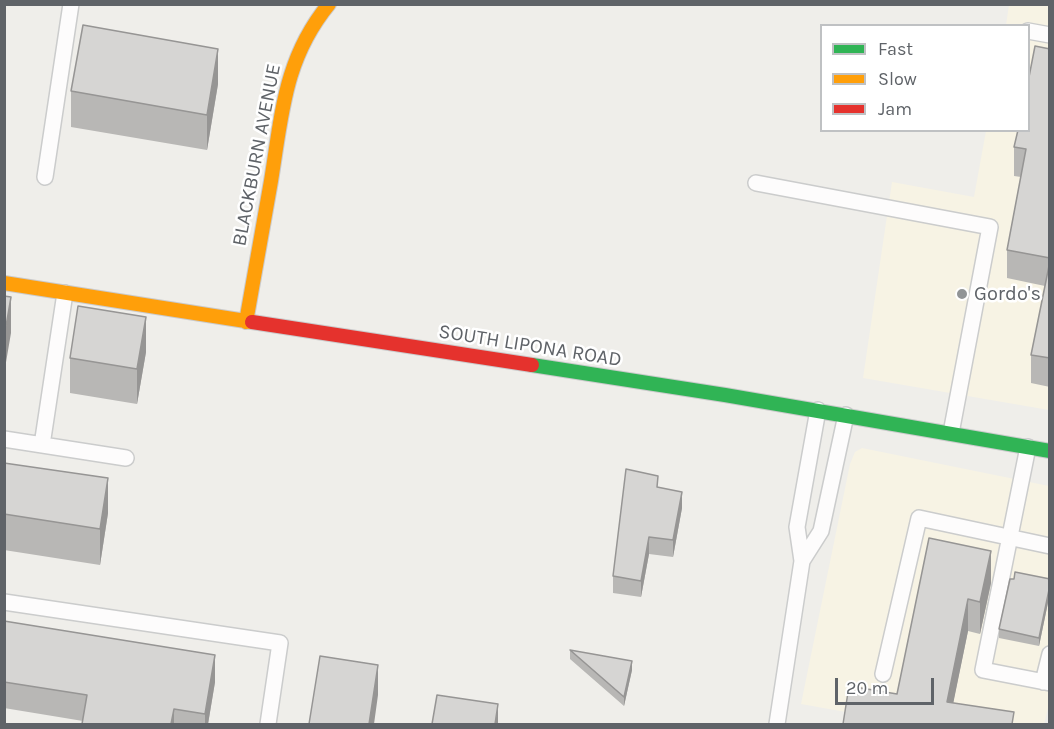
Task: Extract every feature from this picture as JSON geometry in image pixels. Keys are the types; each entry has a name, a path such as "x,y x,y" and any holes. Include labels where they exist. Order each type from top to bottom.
{"street":[{"name":"BLACKBURN AVENUE","path":"246,322 288,78 304,37 317,16 329,4"},
{"name":"SOUTH LIPONA ROAD","path":"4,283 818,410 1050,451"}],"lane":[{"path":"45,177 71,4"},
{"path":"1030,31 1050,35"},
{"path":"756,183 990,227 951,433"},
{"path":"42,445 65,293"},
{"path":"777,724 802,561 797,527 818,410"},
{"path":"802,561 821,531 846,415"},
{"path":"4,439 126,458"},
{"path":"1028,447 983,670 1046,683 1050,654"},
{"path":"802,493 828,497"},
{"path":"884,674 919,518 1050,546"},
{"path":"4,602 280,643 268,724"}],"shaded area":[{"name":"Gordo's","path":"1009,5 1049,5 1049,410 863,378 892,182 974,197 986,132 1030,132 1030,24 1006,24"},
{"path":"862,448 1049,486 1050,700 1044,724 913,724 801,704 850,464 855,452"}],"building":[{"path":"83,25 218,49 207,115 71,91"},
{"path":"1035,46 1050,49 1050,258 1007,250 1026,149 1014,147 1018,132 1030,132 1030,72"},
{"path":"1050,261 1050,358 1031,355"},
{"path":"4,296 11,297 4,338"},
{"path":"78,306 146,317 137,369 70,358"},
{"path":"4,463 108,478 100,529 4,514"},
{"path":"626,469 658,476 657,487 682,492 673,540 649,537 641,581 613,576"},
{"path":"929,538 991,551 980,602 968,599 947,702 1014,712 1012,724 843,724 849,686 897,694"},
{"path":"1015,572 1050,579 1039,638 999,629 1010,579 1014,579"},
{"path":"4,621 215,655 205,714 174,709 171,724 82,724 87,695 4,682"},
{"path":"570,650 632,661 624,697"},
{"path":"320,656 378,665 369,724 309,724"},
{"path":"437,695 498,704 495,724 432,724"}],"traffic: fast":[{"path":"532,365 725,395 1050,451"}],"traffic: slow":[{"path":"246,322 287,88 302,45 329,4"},
{"path":"4,283 252,322"}],"traffic: jam":[{"path":"252,322 532,365"}],"place":[{"name":"Gordo's","path":"962,294"}]}
